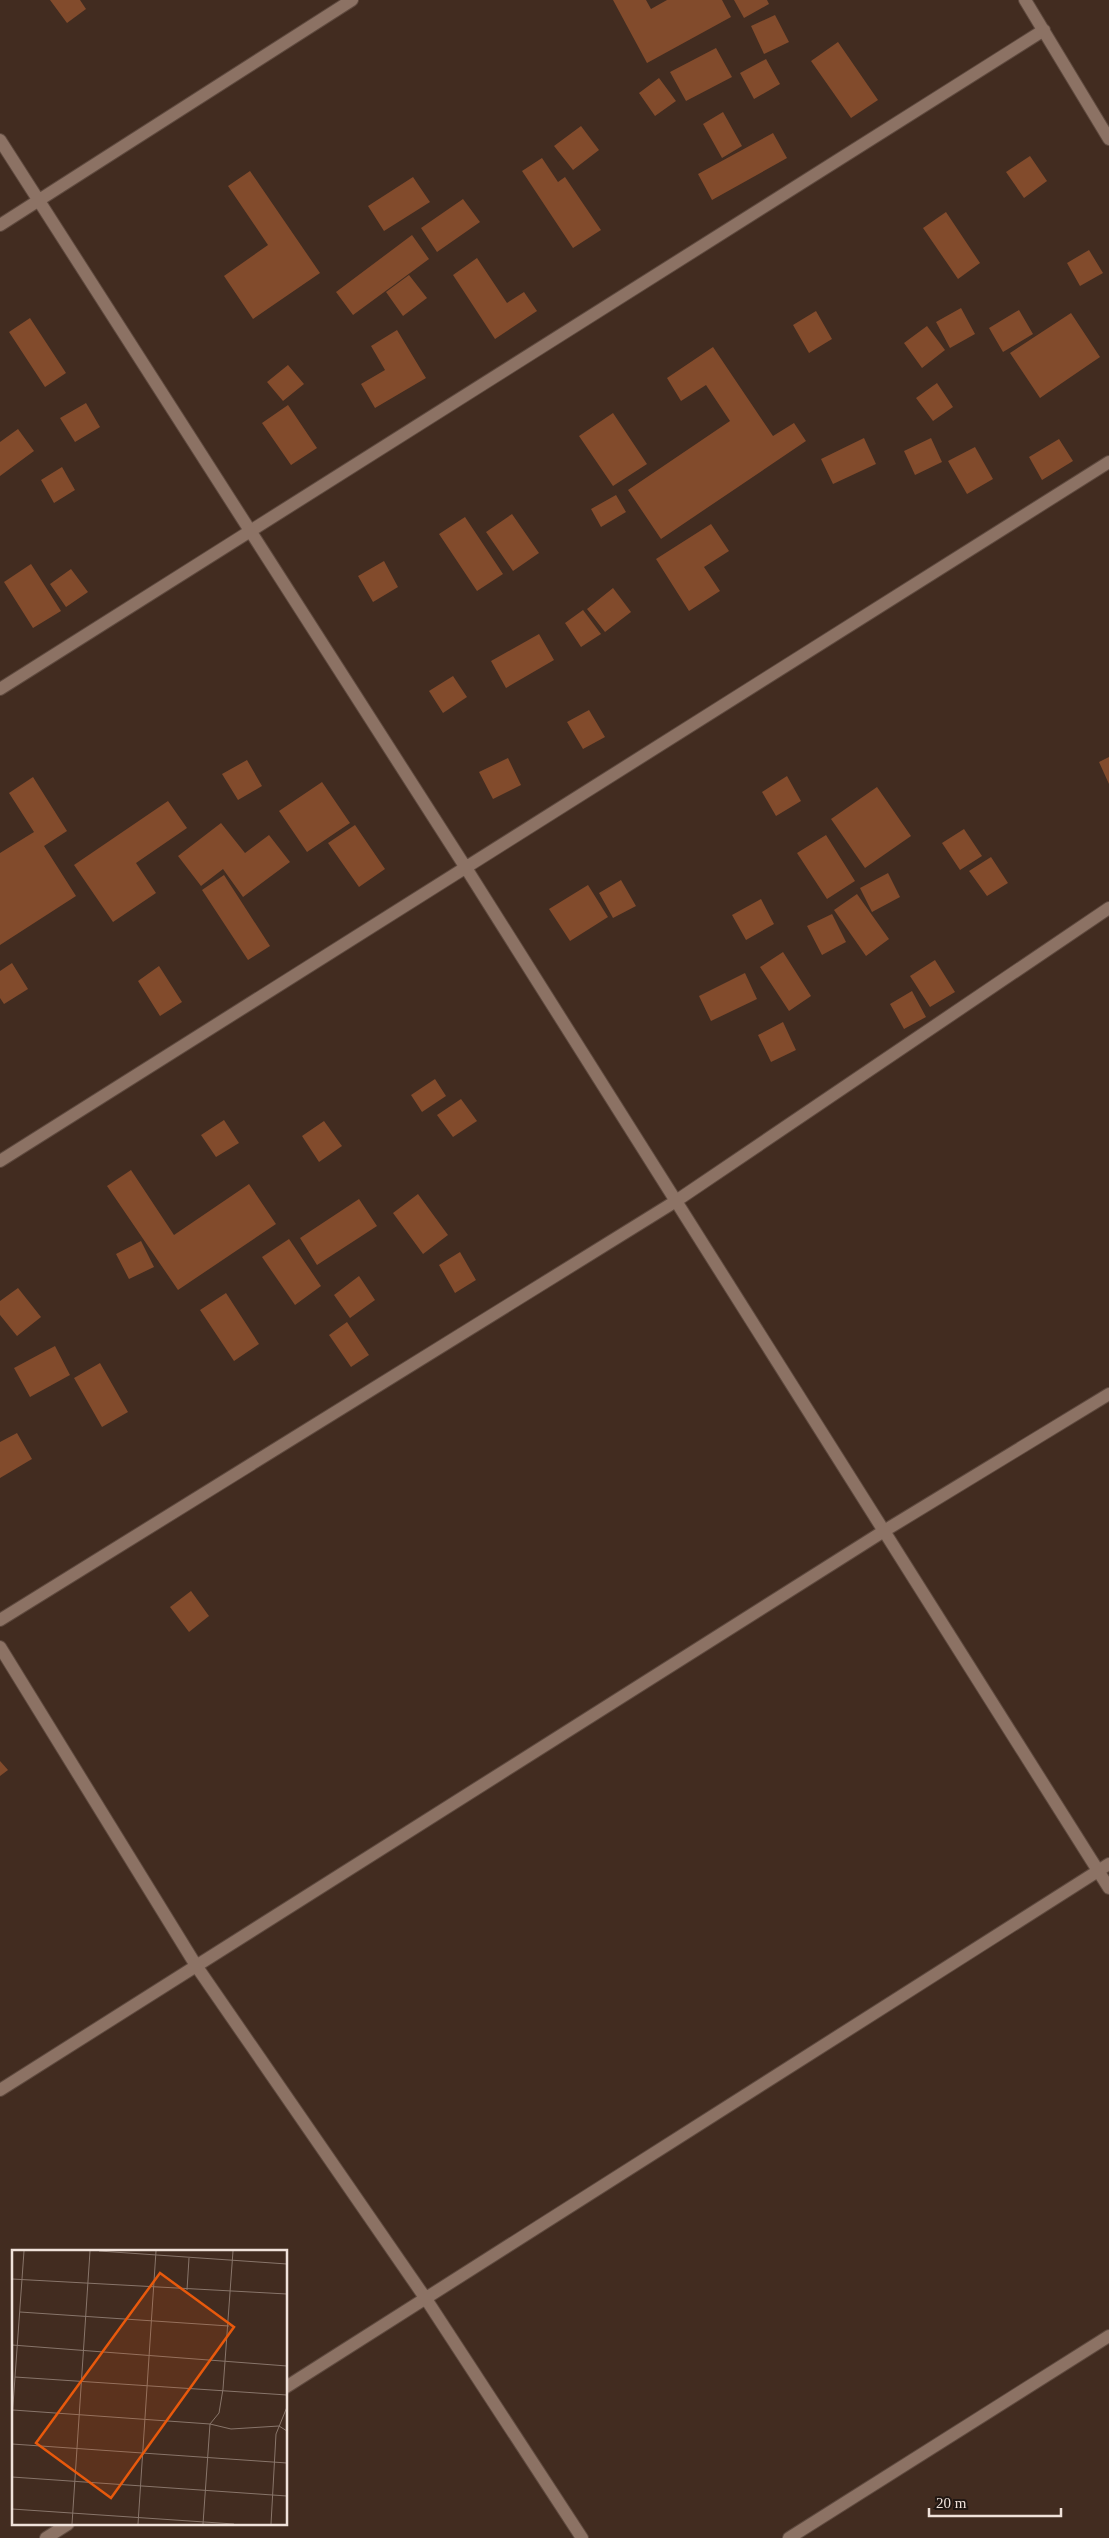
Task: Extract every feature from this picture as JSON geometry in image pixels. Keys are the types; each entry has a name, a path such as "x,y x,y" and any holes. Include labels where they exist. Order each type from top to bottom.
{"street":[{"path":"0,225 352,0"},
{"path":"1025,0 1109,139"},
{"path":"0,689 1044,30"},
{"path":"0,140 466,868 884,1531 1104,1867 1109,1888"},
{"path":"0,1161 1109,462"},
{"path":"0,1620 676,1202 1109,908"},
{"path":"0,2090 884,1531 1109,1394"},
{"path":"0,1647 197,1967 426,2299 582,2538"},
{"path":"288,2386 1104,1867"},
{"path":"789,2538 1109,2336"},
{"path":"46,2538 65,2526"}],"building":[{"path":"50,0 80,0 86,9 67,23"},
{"path":"613,0 646,0 651,9 667,0 722,0 731,17 647,63"},
{"path":"734,0 767,0 769,4 744,18"},
{"path":"775,15 789,42 764,54 751,26"},
{"path":"838,42 878,100 851,118 811,61"},
{"path":"716,48 732,77 686,101 670,72"},
{"path":"766,59 780,84 754,99 740,73"},
{"path":"659,78 676,101 655,116 639,93"},
{"path":"723,112 742,146 722,158 703,124"},
{"path":"581,126 599,150 573,170 554,146"},
{"path":"773,133 787,158 712,200 698,174"},
{"path":"1030,156 1047,181 1024,198 1006,172"},
{"path":"542,158 558,182 565,177 601,230 573,248 522,171"},
{"path":"250,171 320,273 253,319 224,276 268,245 228,186"},
{"path":"413,177 430,202 384,231 368,206"},
{"path":"463,199 480,222 437,252 421,228"},
{"path":"946,212 980,263 958,279 923,228"},
{"path":"412,235 429,259 353,315 336,292"},
{"path":"1089,250 1103,273 1080,286 1067,263"},
{"path":"477,258 507,303 524,292 537,311 495,339 453,275"},
{"path":"409,275 427,298 403,316 386,292"},
{"path":"961,308 975,334 950,348 936,322"},
{"path":"1019,310 1033,334 1003,352 989,328"},
{"path":"816,311 832,339 809,353 793,325"},
{"path":"1071,313 1100,357 1040,398 1010,353"},
{"path":"30,318 66,373 45,387 9,332"},
{"path":"927,326 945,350 922,368 904,343"},
{"path":"397,330 426,378 375,408 361,384 385,370 371,346"},
{"path":"713,347 773,436 794,423 806,441 661,539 628,490 730,421 706,385 681,401 667,378"},
{"path":"288,365 304,384 283,401 267,382"},
{"path":"937,383 953,407 933,421 916,398"},
{"path":"86,403 100,427 75,442 60,418"},
{"path":"288,405 317,448 291,465 262,423"},
{"path":"613,413 647,464 613,486 579,436"},
{"path":"18,429 34,451 0,476 0,442"},
{"path":"864,438 876,464 833,484 821,459"},
{"path":"931,438 942,462 915,475 904,451"},
{"path":"1059,439 1073,461 1042,480 1029,457"},
{"path":"975,447 993,479 967,494 948,461"},
{"path":"62,467 75,490 54,503 41,480"},
{"path":"616,495 626,512 601,527 591,509"},
{"path":"512,514 539,553 513,571 486,532"},
{"path":"465,517 503,574 477,591 439,534"},
{"path":"711,524 729,551 704,567 720,591 689,611 656,559"},
{"path":"384,561 398,587 373,602 358,576"},
{"path":"31,564 61,611 33,628 4,582"},
{"path":"71,569 88,592 66,607 50,584"},
{"path":"613,588 631,612 605,632 587,609"},
{"path":"583,610 601,634 581,647 565,623"},
{"path":"539,634 554,660 506,688 491,661"},
{"path":"453,676 467,697 443,713 429,691"},
{"path":"589,710 605,737 583,749 567,722"},
{"path":"1109,757 1109,784 1099,762"},
{"path":"508,758 521,785 493,799 479,772"},
{"path":"247,760 262,786 238,800 222,774"},
{"path":"787,776 801,801 776,816 762,792"},
{"path":"33,777 67,831 44,846 76,896 0,945 0,853 34,832 9,793"},
{"path":"322,782 350,823 307,852 279,811"},
{"path":"877,787 911,836 865,868 831,819"},
{"path":"168,801 187,828 136,863 156,893 113,922 74,865"},
{"path":"221,823 245,853 269,835 290,862 243,897 223,869 201,886 178,856"},
{"path":"355,825 385,869 359,887 328,843"},
{"path":"964,829 982,856 960,870 942,843"},
{"path":"826,835 855,881 827,899 797,853"},
{"path":"991,857 1008,883 987,896 969,871"},
{"path":"888,873 900,897 872,912 860,888"},
{"path":"224,875 270,946 248,960 202,890"},
{"path":"621,880 636,906 613,918 599,893"},
{"path":"588,885 608,917 570,941 549,909"},
{"path":"857,894 889,939 866,956 834,910"},
{"path":"761,899 774,924 746,940 732,915"},
{"path":"832,914 846,942 822,955 807,926"},
{"path":"783,952 811,996 789,1011 760,967"},
{"path":"935,960 955,992 930,1007 910,976"},
{"path":"12,963 28,989 4,1004 0,998 0,971"},
{"path":"159,966 182,1002 160,1016 138,981"},
{"path":"745,973 757,999 711,1021 699,996"},
{"path":"912,991 926,1017 904,1029 890,1004"},
{"path":"783,1022 796,1050 771,1062 758,1035"},
{"path":"435,1079 446,1096 422,1112 411,1095"},
{"path":"461,1099 477,1121 453,1137 437,1115"},
{"path":"224,1120 239,1143 216,1157 201,1135"},
{"path":"324,1121 342,1146 319,1162 302,1136"},
{"path":"131,1170 174,1235 249,1184 276,1224 178,1290 107,1186"},
{"path":"418,1194 448,1235 423,1254 393,1213"},
{"path":"359,1199 377,1226 317,1265 300,1238"},
{"path":"289,1239 321,1286 295,1305 262,1257"},
{"path":"141,1241 154,1267 129,1279 116,1254"},
{"path":"460,1252 476,1280 455,1293 439,1265"},
{"path":"359,1276 375,1300 350,1318 334,1295"},
{"path":"18,1288 41,1317 17,1336 0,1315 0,1301"},
{"path":"226,1293 259,1344 234,1361 200,1310"},
{"path":"347,1322 369,1355 351,1367 329,1335"},
{"path":"55,1346 70,1375 30,1397 14,1368"},
{"path":"100,1363 128,1412 102,1427 74,1378"},
{"path":"17,1433 32,1459 0,1478 0,1442"},
{"path":"191,1591 209,1616 189,1632 170,1607"},
{"path":"0,1761 8,1770 0,1776"}]}
